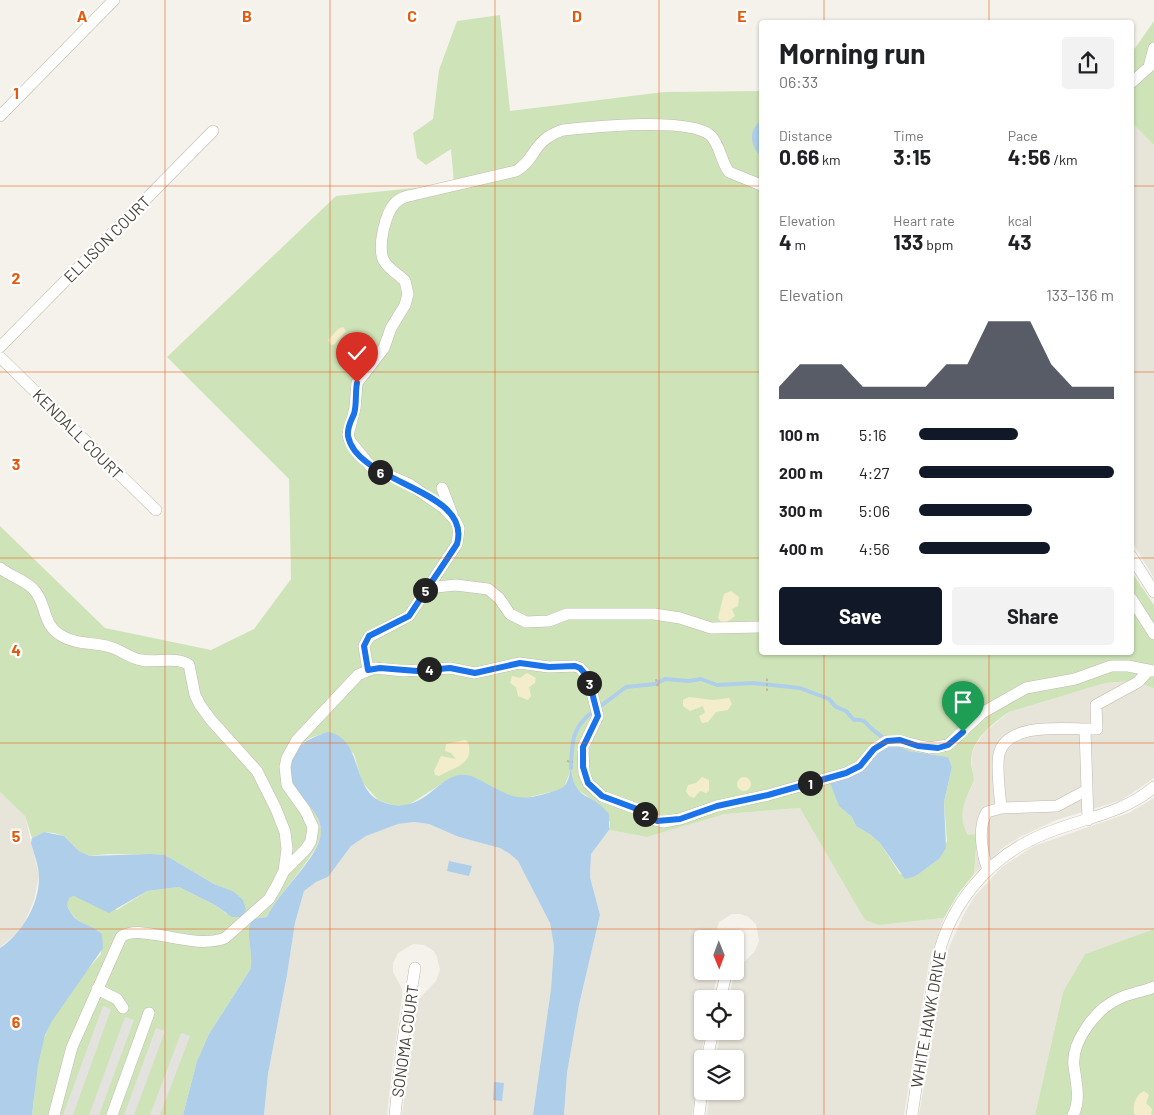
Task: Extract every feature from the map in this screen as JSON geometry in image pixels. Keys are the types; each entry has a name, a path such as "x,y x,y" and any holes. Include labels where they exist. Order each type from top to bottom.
{"street":[{"path":"0,116 114,0"},
{"path":"1134,80 1149,67 1154,48"},
{"path":"455,520 444,508 404,481 372,468 350,441 348,428 355,408 357,383 384,348 408,298 405,281 390,268 382,256 387,216 400,199 502,176 520,169 543,139 563,130 639,124 679,126 705,132 714,140 730,172 759,184"},
{"name":"ELLISON COURT","path":"0,347 213,131"},
{"name":"KENDALL COURT","path":"0,357 156,510"},
{"path":"368,670 364,646 369,636 409,616 457,544 459,528 442,488"},
{"path":"1134,561 1154,592"},
{"path":"0,568 35,590 44,614 54,630 61,636 84,644 112,647 138,660 154,662 181,661 189,665 195,695 200,705 229,742 250,761 276,809 285,832 287,849 284,870 269,900 232,933 216,942 200,943 151,933 125,934 121,937 72,1047 54,1115"},
{"path":"426,588 456,585 488,589 499,598 510,614 526,622 549,621 567,614 654,614 680,618 711,628 759,627"},
{"path":"1134,601 1150,620 1154,634"},
{"path":"284,870 298,858 311,841 313,826 305,810 287,786 284,767 287,758 297,740 358,675 368,670 380,668 410,671 450,668 475,673 520,663 549,667 575,666 580,668 588,677 598,716 583,747 583,767 588,783 602,796 637,809 652,819 663,822 846,773 860,766 874,749 887,741 900,740 930,748 948,745 982,714 1026,688 1075,679 1111,666 1128,666 1151,671"},
{"path":"1000,808 999,755 1006,742 1022,732 1097,729 1096,705 1138,682 1151,671"},
{"path":"1085,729 1088,820"},
{"name":"WHITE HAWK DRIVE","path":"912,1115 941,946 959,906 988,870 1007,854 1029,840 1122,808 1154,787"},
{"path":"988,870 982,853 984,818 987,812 1000,808 1057,806 1086,792"},
{"name":"SONOMA COURT","path":"395,1115 402,1046 416,968"},
{"path":"1073,1115 1077,1096 1073,1058 1076,1045 1083,1032 1096,1016 1117,999 1154,987"},
{"path":"97,989 117,999 123,1008"},
{"path":"112,1115 149,1013"},
{"path":"699,1115 701,1100"}],"path":[{"path":"767,678 767,691"},
{"path":"656,679 658,688"}],"shaded area":[{"path":"1134,125 1154,145 1154,578 1134,545"},
{"path":"1132,681 1154,688 1154,778 1122,800 1056,820 1020,837 1004,847 974,874 977,835 968,835 961,816 965,799 972,786 971,756 975,746 985,732 1009,712 1105,683"},
{"path":"0,792 25,816 39,876 34,900 19,932 0,947"},
{"path":"1154,798 1154,929 1085,954 1063,992 1035,1115 919,1115 947,952 964,914 975,896 1002,867 1034,846 1129,813"},
{"path":"800,808 879,925 944,918 929,962 904,1115 707,1115 709,1100 744,1100 744,1050 717,1050 719,1040 744,1040 744,990 730,990 733,980 744,980 744,962 755,951 759,941 756,924 747,916 732,914 719,922 717,930 694,930 694,980 716,980 714,990 694,990 694,1040 704,1040 702,1050 694,1050 694,1100 692,1115 564,1115 567,1073 579,1005 600,915 590,877 591,854 609,830 647,837 725,814"},
{"path":"414,822 429,824 459,837 500,848 510,854 518,861 550,923 554,946 551,989 533,1115 402,1115 418,1000 436,981 440,970 434,951 424,945 413,944 398,953 393,963 393,972 402,989 402,997 387,1115 264,1115 268,1074 295,923 304,891 316,882 328,877 351,846 366,836 398,824"},
{"path":"103,1006 111,1009 73,1115 63,1115"},
{"path":"125,1017 134,1020 99,1115 89,1115"},
{"path":"156,1028 165,1031 134,1115 124,1115"},
{"path":"181,1033 190,1036 160,1115 150,1115"}],"green space":[{"path":"500,15 510,111 664,92 759,91 759,655 1134,655 1134,575 1154,605 1154,688 1132,681 1105,683 1009,712 996,721 974,747 971,762 973,782 966,797 962,816 968,835 977,834 974,874 958,894 944,918 879,925 865,920 800,808 725,814 647,837 609,830 610,822 587,796 575,788 571,770 563,789 522,799 449,779 407,806 392,805 378,800 362,782 354,754 327,732 310,738 302,744 315,812 321,828 318,843 305,864 272,907 267,917 254,919 249,938 252,961 250,970 209,1034 197,1061 183,1115 32,1115 39,1055 49,1025 70,993 101,954 99,931 73,915 67,905 68,898 74,896 117,910 147,891 179,887 215,905 227,914 233,891 214,884 165,855 108,854 90,856 79,851 64,836 44,832 32,838 25,816 0,792 0,526 105,628 211,650 254,629 291,579 289,479 167,357 336,196 454,184 451,149 426,165 417,158 413,133 433,119 439,70 457,21","holes":["895,745 908,751 948,757 952,767 944,802 947,841 939,859 916,876 900,874 880,843 856,826 852,817 841,807 848,778 864,769 879,751"]},
{"path":"1154,21 1154,145 1134,125 1134,50"},
{"path":"1154,929 1154,1115 1035,1115 1063,992 1085,954"}],"sand":[{"path":"343,327 346,331 335,344 331,345 328,340 338,329"},
{"path":"731,591 739,597 738,606 732,609 735,616 727,622 721,622 718,618 724,594"},
{"path":"527,673 536,678 535,683 529,687 531,696 528,700 518,696 516,687 510,683 512,676 520,678"},
{"path":"689,697 713,700 729,698 732,704 728,710 716,712 708,722 702,723 699,716 705,713 703,706 690,711 683,706 683,700"},
{"path":"465,740 468,742 469,750 469,756 466,760 439,776 435,775 434,771 441,756 456,759 451,753 445,751 446,744"},
{"path":"702,777 709,780 709,791 706,793 700,791 694,798 689,796 686,791 688,785 696,783"},
{"path":"741,777 747,777 751,784 747,791 741,791 737,787 737,781"},
{"path":"1144,1091 1149,1095 1146,1103 1152,1109 1151,1115 1135,1115 1135,1102"}],"water":[{"path":"759,122 759,154 752,138 752,133"},
{"path":"327,732 338,736 346,743 365,785 371,795 380,801 395,805 408,805 429,794 446,780 466,775 477,778 516,797 538,796 562,788 568,779 571,768 576,787 580,792 596,802 609,814 609,830 591,854 590,877 600,915 579,1005 567,1073 564,1115 533,1115 551,989 554,946 550,923 518,861 510,854 500,848 459,837 429,824 414,822 398,824 366,836 351,846 328,877 316,882 304,891 295,923 268,1074 264,1115 183,1115 197,1061 209,1034 250,970 250,925 253,919 267,917 279,897 310,858 320,838 321,827 317,817 292,782 290,771 292,759 301,745"},
{"path":"895,745 909,751 948,757 952,767 944,802 946,848 939,859 916,876 905,879 880,843 856,826 852,817 839,806 830,783 864,769 884,747"},
{"path":"44,832 64,836 79,851 90,856 165,855 214,884 233,891 243,900 246,910 241,917 232,917 215,905 179,887 147,891 109,913 74,896 69,898 67,905 74,917 102,934 103,948 52,1021 45,1035 38,1065 32,1115 0,1115 0,948 22,927 36,898 39,878 31,843 32,838"},
{"path":"449,861 472,866 469,876 447,871"},
{"path":"494,1082 504,1083 502,1101 493,1100"}],"waterway":[{"path":"602,705 626,687 655,684 665,679 689,681 701,679 717,685 753,683 800,688 829,699 836,707 846,711 854,720 865,722 882,737"},
{"path":"571,768 572,745 576,731 584,719 591,713"}],"route":[{"path":"357,383 354,414 348,428 350,441 372,468 409,484 444,508 455,520 459,528 460,537 409,616 401,622 369,636 364,646 368,670 380,668 417,671 450,668 475,673 520,663 561,668 575,666 580,668 585,671 588,677 598,713 598,719 586,738 583,747 583,767 588,783 602,796 637,809 652,819 663,822 680,819 735,801 768,795 846,773 860,766 874,749 887,741 900,740 918,746 938,748 948,745 963,732"}]}
